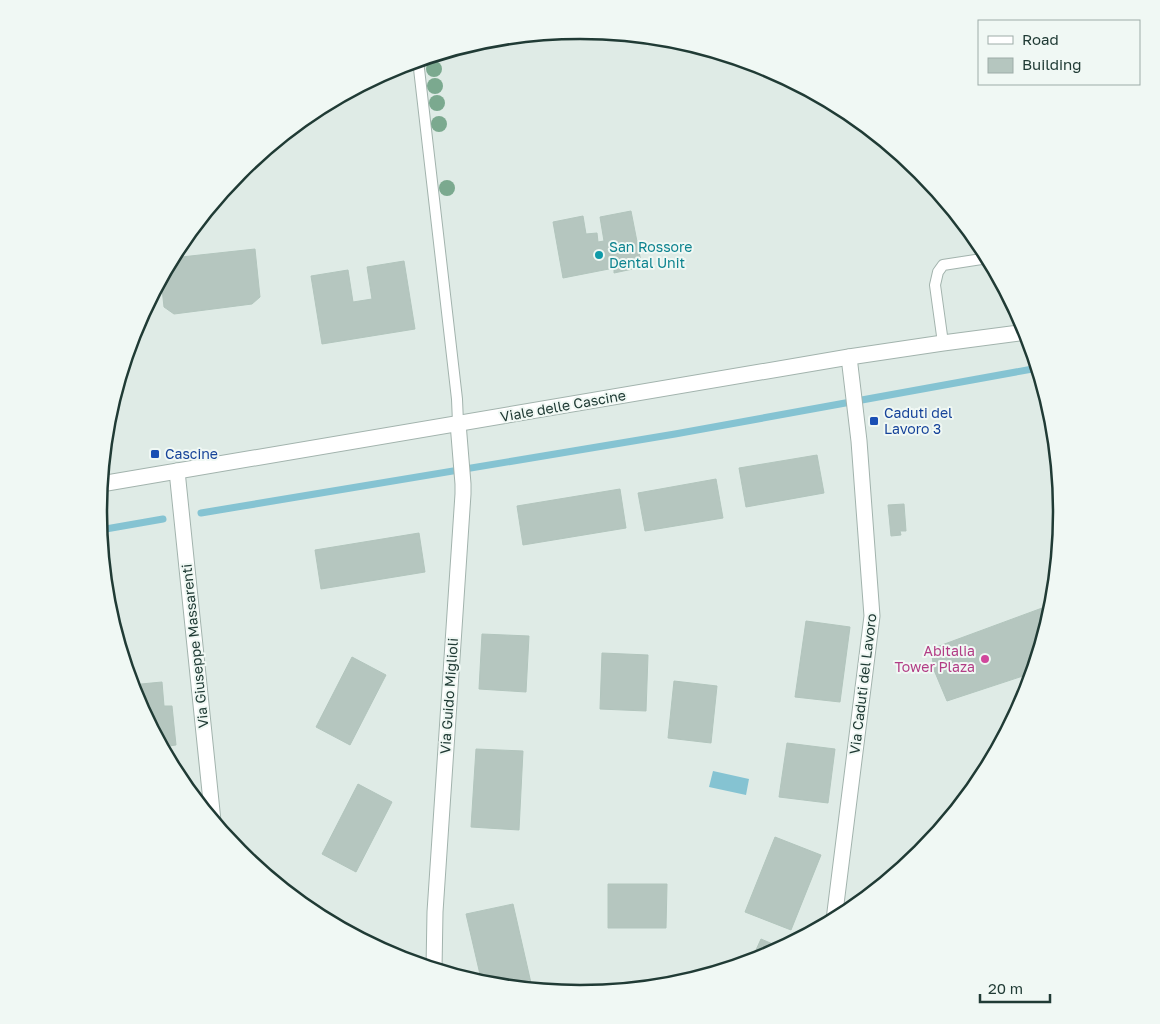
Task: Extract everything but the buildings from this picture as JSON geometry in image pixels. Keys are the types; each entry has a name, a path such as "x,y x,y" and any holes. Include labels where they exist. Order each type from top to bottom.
{"street":[{"name":"Viale delle Cascine","path":"108,483 849,357 943,342 1018,333"},
{"name":"Via Caduti del Lavoro","path":"835,910 872,616 859,441 849,357"},
{"name":"Via Guido Miglioli","path":"434,962 435,912 463,484 458,423"},
{"name":"Via Giuseppe Massarenti","path":"177,471 212,808"}],"lane":[{"path":"419,67 458,399 458,423"},
{"path":"943,342 935,285 938,272 943,265 980,259"}],"water":[{"path":"713,771 749,779 746,795 709,787"}],"waterway":[{"path":"201,513 675,434 1031,369"},
{"path":"108,529 163,519"}],"place":[{"name":"San Rossore Dental Unit","path":"599,255"},
{"name":"Caduti del Lavoro 3","path":"874,421"},
{"name":"Cascine","path":"155,454"},
{"name":"Abitalia Tower Plaza","path":"985,659"}]}
